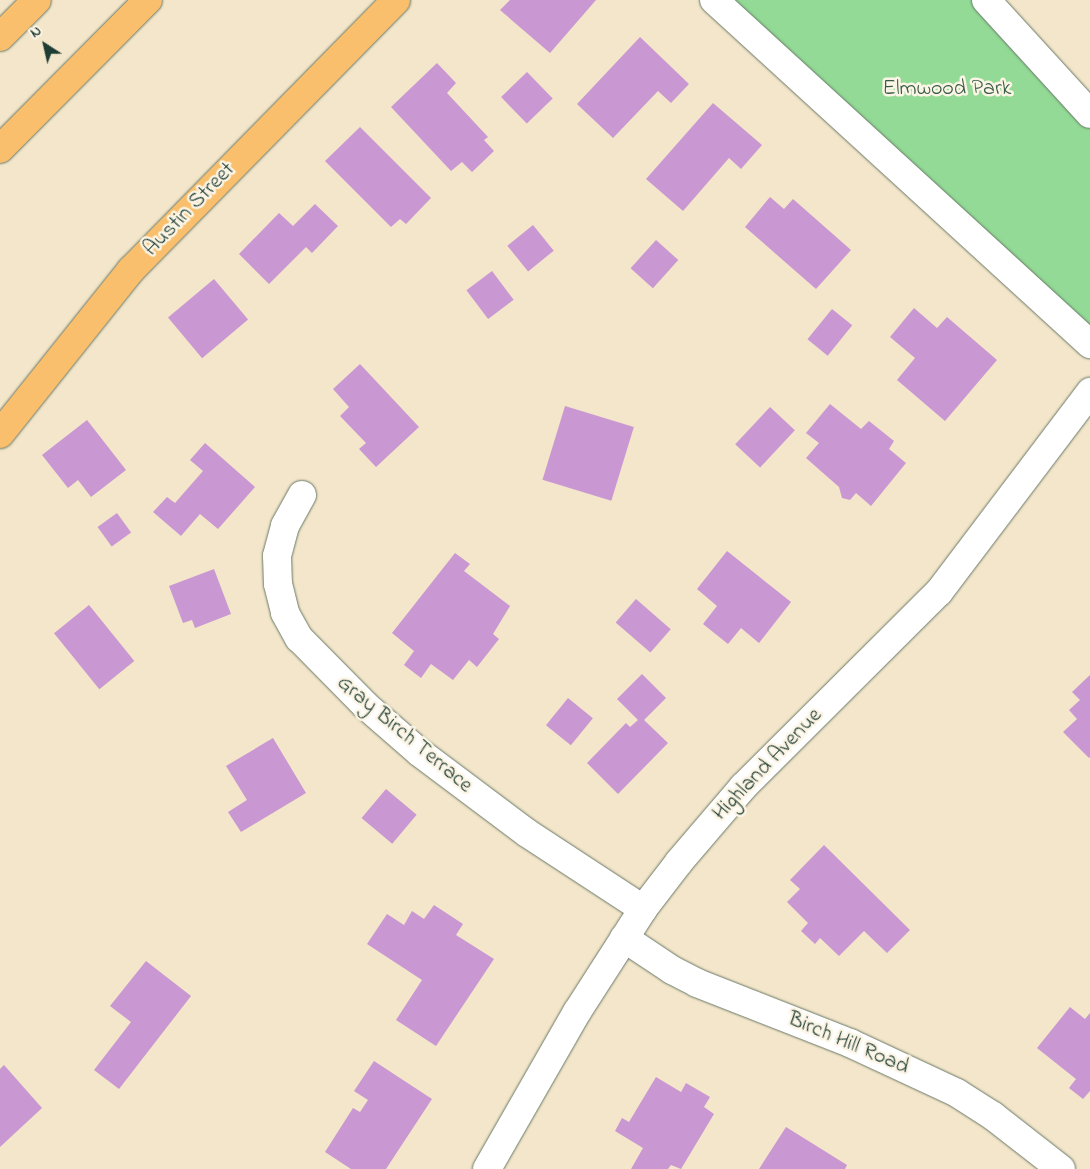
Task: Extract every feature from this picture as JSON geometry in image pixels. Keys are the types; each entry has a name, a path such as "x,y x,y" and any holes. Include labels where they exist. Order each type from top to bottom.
{"main road":[{"path":"0,37 37,0"},
{"path":"0,149 148,0"},
{"name":"Austin Street","path":"0,434 131,270 396,0"}],"street":[{"path":"714,0 1090,344"},
{"path":"986,0 1090,114"},
{"name":"Highland Avenue","path":"487,1169 643,909 743,787 939,592 1090,392"},
{"name":"Gray Birch Terrace","path":"302,495 285,526 277,556 278,584 285,613 299,638 365,705 419,752 527,833 643,909"},
{"name":"Birch Hill Road","path":"624,938 672,970 697,982 850,1043 957,1093 993,1116 1061,1169"}],"green space":[{"name":"Elmwood Park","path":"714,0 986,0 1090,114 1090,344"}],"building":[{"path":"510,0 596,0 550,53 500,10"},
{"path":"640,37 689,84 671,103 658,91 613,138 577,104"},
{"path":"437,63 456,83 447,93 488,137 484,140 494,151 472,172 462,162 451,171 391,107"},
{"path":"527,72 553,99 527,124 501,97"},
{"path":"713,103 762,145 741,169 729,158 683,211 646,179"},
{"path":"360,127 431,198 406,224 400,219 391,227 325,161"},
{"path":"770,197 784,209 793,199 851,250 816,289 745,227"},
{"path":"315,204 338,226 312,253 306,247 269,284 239,254 279,213 293,226"},
{"path":"533,225 554,251 528,271 507,246"},
{"path":"656,240 678,260 653,288 631,268"},
{"path":"492,271 514,300 488,319 466,290"},
{"path":"214,279 248,320 202,358 168,318"},
{"path":"914,308 937,328 947,317 997,360 945,421 897,380 915,358 890,337"},
{"path":"832,309 852,325 828,356 807,339"},
{"path":"360,364 419,427 376,467 359,449 366,443 340,416 349,407 333,389"},
{"path":"830,404 861,429 869,421 894,441 889,449 906,463 871,506 856,493 850,500 842,498 839,487 806,458 819,443 806,433"},
{"path":"565,406 634,427 611,501 542,480"},
{"path":"770,407 795,430 760,467 735,444"},
{"path":"87,420 126,470 91,497 78,480 68,488 42,455"},
{"path":"205,443 255,487 218,529 200,514 181,536 153,512 167,497 175,503 203,471 190,460"},
{"path":"117,513 131,532 112,547 98,527"},
{"path":"727,551 791,602 759,643 741,628 728,644 703,624 717,606 697,589"},
{"path":"455,553 470,564 464,571 510,606 493,634 499,639 477,667 469,660 453,680 431,664 421,678 404,665 414,651 392,633"},
{"path":"214,569 231,614 195,628 192,620 183,623 169,586"},
{"path":"636,599 671,629 650,653 616,622"},
{"path":"89,605 134,661 99,689 54,633"},
{"path":"642,674 666,698 644,720 668,743 618,794 587,763 626,723 630,727 638,720 617,699"},
{"path":"1090,675 1089,758 1063,732 1077,719 1069,710 1080,700 1072,692"},
{"path":"568,698 593,718 571,745 546,725"},
{"path":"273,738 306,793 241,832 228,812 247,800 226,766"},
{"path":"386,789 417,815 392,844 362,818"},
{"path":"824,845 910,930 887,953 864,931 839,956 820,938 815,944 801,931 808,923 787,902 800,889 790,880"},
{"path":"434,905 463,924 456,935 494,959 436,1046 396,1020 422,980 367,944 387,914 404,925 412,911 424,919"},
{"path":"146,961 191,996 119,1089 94,1070 131,1022 110,1006"},
{"path":"1070,1007 1085,1019 1090,1013 1090,1091 1083,1099 1069,1088 1076,1079 1037,1048"},
{"path":"374,1061 432,1099 386,1169 351,1169 325,1152 353,1108 360,1112 368,1100 354,1091"},
{"path":"4,1065 42,1108 0,1147 0,1069"},
{"path":"656,1077 681,1092 686,1083 710,1097 704,1107 714,1114 681,1169 671,1165 668,1169 631,1169 643,1148 615,1131 622,1118 629,1122"},
{"path":"786,1127 847,1165 845,1169 759,1169"}]}
